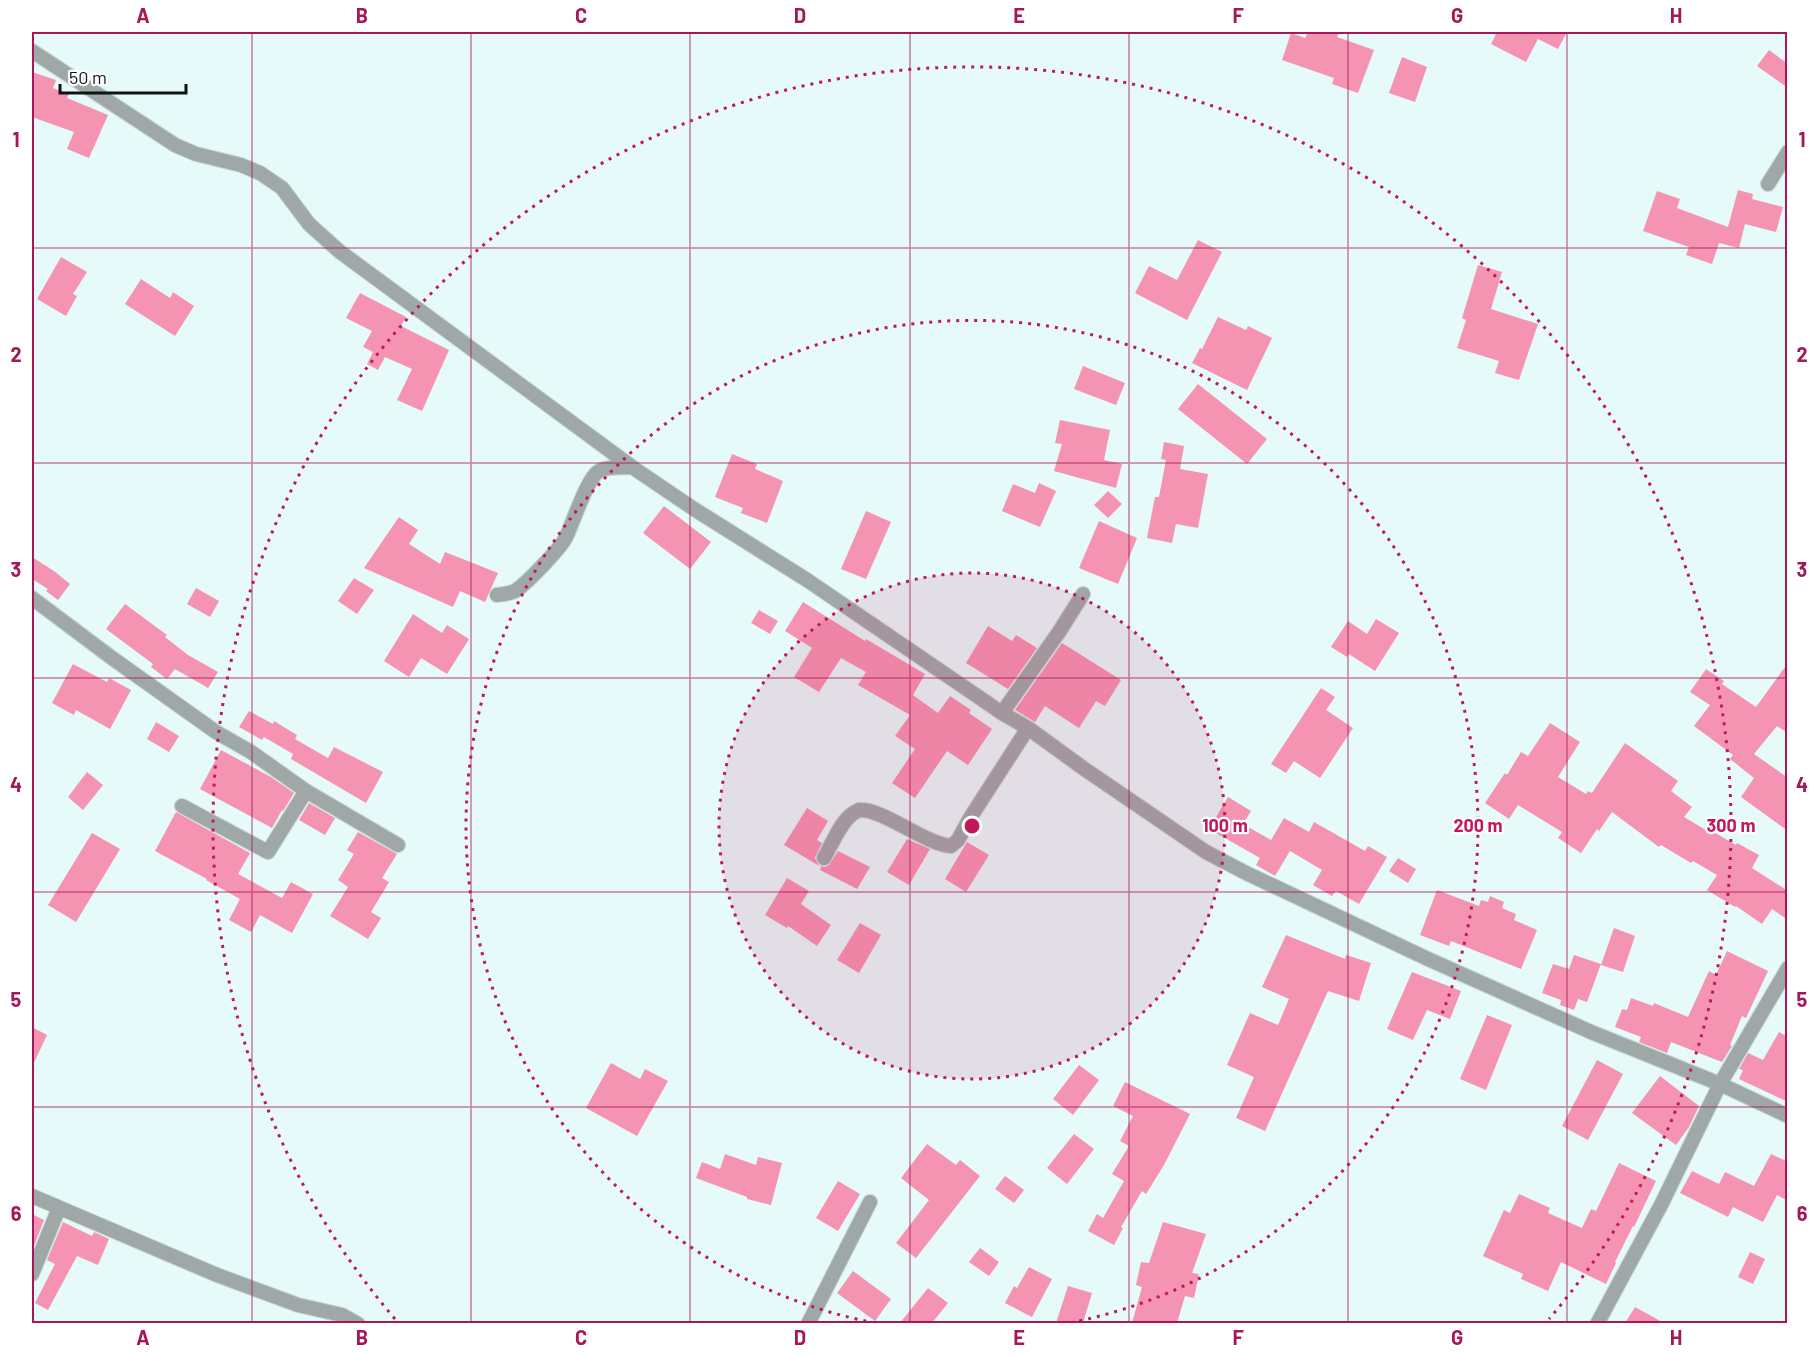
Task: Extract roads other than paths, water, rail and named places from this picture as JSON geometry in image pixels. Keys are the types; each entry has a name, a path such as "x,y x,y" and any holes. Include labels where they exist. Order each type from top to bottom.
{"street":[{"path":"32,51 175,145 196,154 260,173 282,188 309,224 339,251 632,467 807,580 1002,713 1028,728 1206,852 1428,959 1592,1032 1720,1084 1788,1116"},
{"path":"1768,184 1788,152"},
{"path":"497,595 518,589 556,551 565,540 591,480 599,471 632,467"},
{"path":"1002,713 1083,594"},
{"path":"32,598 216,732 251,752 306,791 398,845"},
{"path":"824,858 845,821 859,810 885,818 926,839 951,846 958,840 1028,728"},
{"path":"182,806 268,852 306,791"},
{"path":"1597,1323 1662,1205 1720,1084 1788,968"},
{"path":"32,1196 217,1275 298,1305 342,1315 358,1323"},
{"path":"808,1323 870,1202"},
{"path":"32,1274 59,1208"}]}
